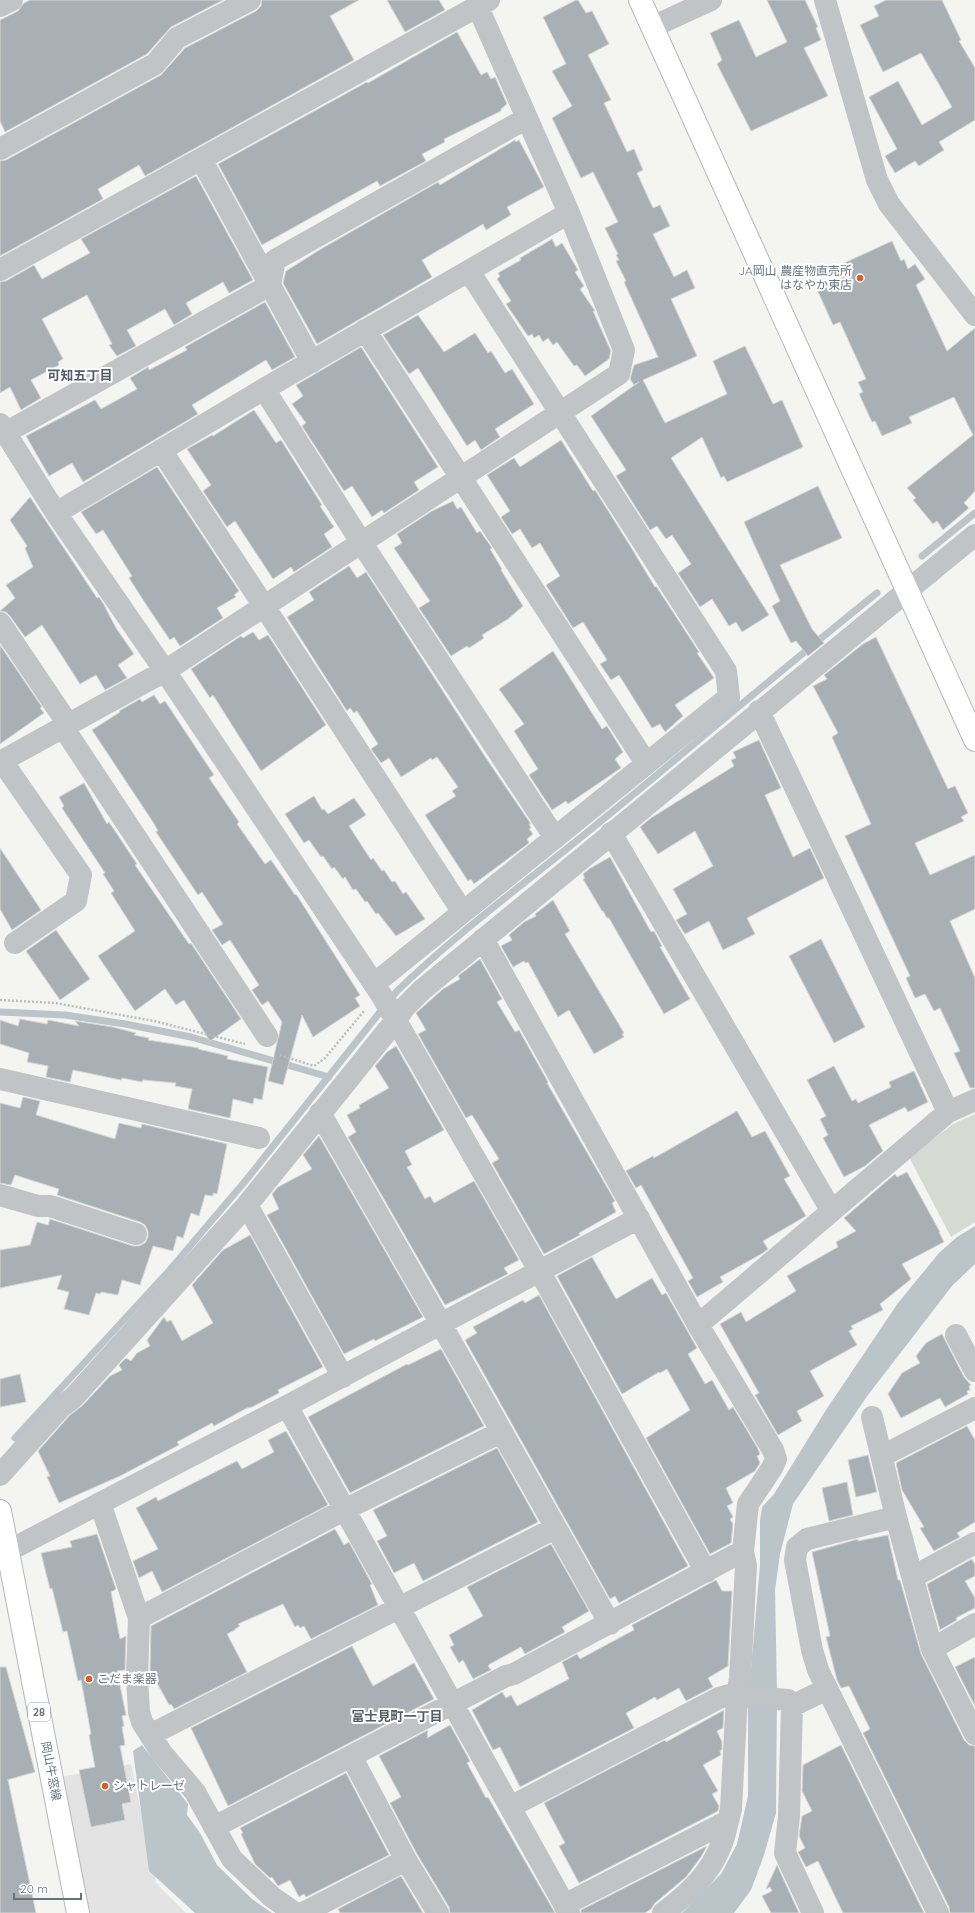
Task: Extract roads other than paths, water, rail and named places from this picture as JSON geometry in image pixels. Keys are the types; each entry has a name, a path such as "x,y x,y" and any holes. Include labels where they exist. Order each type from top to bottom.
{"street":[{"path":"0,6 12,0"},
{"path":"0,148 155,64 177,38 250,0"},
{"path":"640,0 908,589 975,740"},
{"path":"652,27 710,0"},
{"path":"825,0 877,180 889,204 975,315"},
{"path":"0,270 483,3 527,118 569,213 624,350 619,374 560,414 361,542 165,671 1,761 81,875 76,902 15,943"},
{"path":"270,285 275,260 527,118"},
{"path":"201,159 312,362"},
{"path":"56,513 264,389 569,213"},
{"path":"0,1474 62,1406 73,1398 247,1205 320,1113 384,1000 462,911 555,838 729,696 726,671 469,270"},
{"path":"270,285 2,429 56,513 165,671 384,1000 540,1272 706,1572"},
{"path":"365,330 646,763"},
{"path":"264,389 361,542 555,838"},
{"path":"161,450 462,911"},
{"path":"384,1000 404,1008 422,990 483,939 975,534"},
{"path":"0,623 272,1045"},
{"path":"759,711 948,1112"},
{"path":"611,833 831,1210"},
{"path":"483,939 698,1324 773,1450 776,1459 772,1468 748,1504 744,1551 746,1566 740,1678 741,1696 731,1809 728,1825 723,1843 712,1866 697,1884 663,1913"},
{"path":"0,1079 259,1138"},
{"path":"698,1324 948,1112 975,1100"},
{"path":"320,1113 442,1324 501,1432 610,1624"},
{"path":"0,1195 38,1206 50,1206 136,1234"},
{"path":"247,1205 343,1377"},
{"path":"8,1551 343,1377 639,1218"},
{"path":"956,1335 975,1371"},
{"path":"287,1406 567,1909 722,1824 728,1825"},
{"path":"882,1456 975,1408"},
{"path":"872,1417 896,1517 932,1649 975,1734"},
{"path":"138,1618 344,1510 501,1432"},
{"path":"100,1503 138,1618 137,1678 139,1712 142,1722 161,1752 195,1792 232,1859 272,1897 295,1913"},
{"name":"岡山牛窓線","path":"0,1511 78,1913"},
{"path":"896,1517 807,1539 797,1547 795,1560 812,1650 827,1689 938,1913"},
{"path":"150,1735 555,1528"},
{"path":"913,1577 975,1543"},
{"path":"214,1827 506,1676 514,1674 744,1551"},
{"path":"932,1649 975,1624"},
{"path":"510,1807 719,1698 729,1695 786,1702 827,1689"},
{"path":"786,1702 790,1816 785,1853 813,1913"},
{"path":"351,1756 406,1860 438,1913"},
{"path":"303,1913 406,1860"}],"waterway":[{"path":"922,556 975,513"},
{"path":"15,1438 168,1272 247,1179 396,992 445,947 601,821 877,593"},
{"path":"0,1012 65,1015 125,1024 191,1037 329,1077"}],"place":[{"name":"JA岡山 農産物直売所 はなやか東店","path":"860,278"},
{"name":"こだま楽器","path":"89,1679"},
{"name":"シャトレーゼ","path":"105,1786"}],"district":[{"name":"可知五丁目","path":"80,375"},
{"name":"富士見町一丁目","path":"397,1716"}]}
